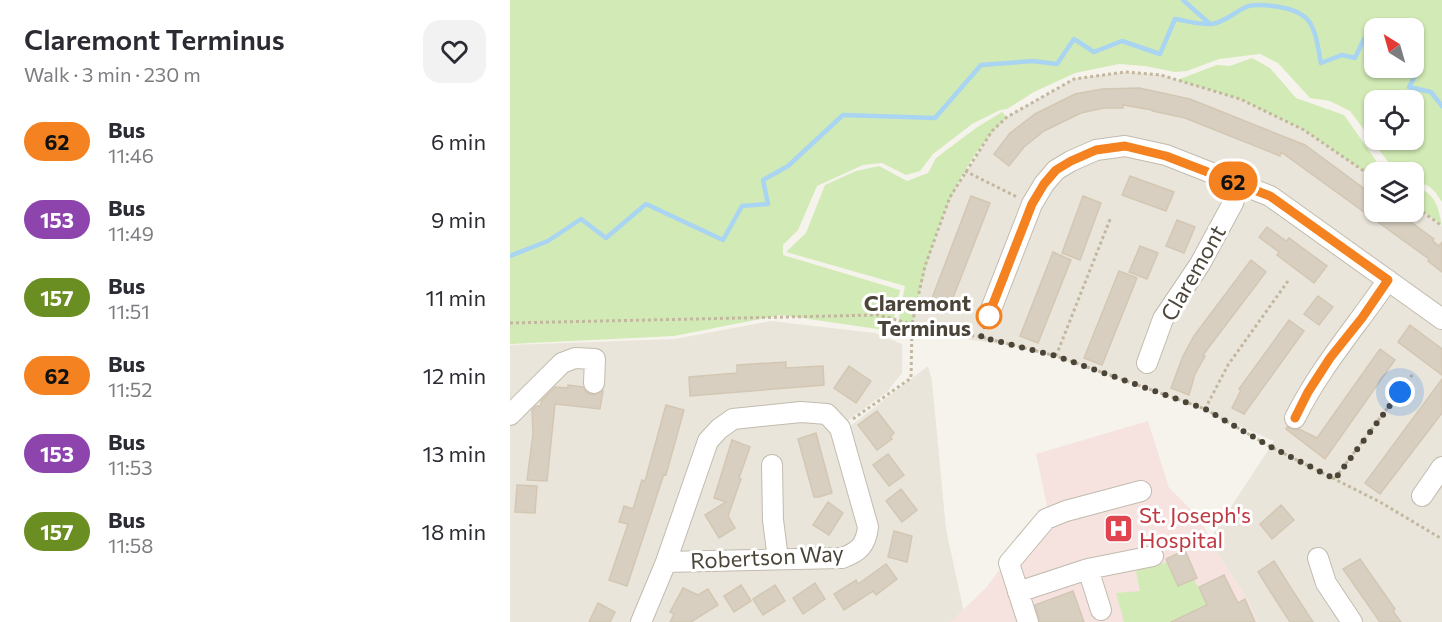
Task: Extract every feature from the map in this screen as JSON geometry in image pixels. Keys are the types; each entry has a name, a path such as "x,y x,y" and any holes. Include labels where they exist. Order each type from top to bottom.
{"street":[{"path":"988,317 1032,204 1044,184 1056,170 1071,161 1096,150 1125,146 1166,156 1270,196 1442,319"},
{"name":"Claremont","path":"1148,363 1163,319 1200,264 1233,203 1239,183"},
{"path":"1295,418 1308,392 1330,358 1362,318 1388,280"},
{"path":"510,415 562,363 575,358 595,359 594,383"},
{"name":"Robertson Way","path":"641,622 666,562 708,441 718,429 733,419 801,412 827,414 840,428 868,527 867,537 862,547 853,554 842,558 666,562"},
{"path":"772,465 773,520 778,559"},
{"path":"1422,495 1442,467"},
{"path":"1028,622 1008,563 1046,519 1066,511 1141,491"},
{"path":"1018,592 1088,569 1153,556"},
{"path":"1318,558 1326,583 1352,622"},
{"path":"1088,569 1101,610"}],"path":[{"path":"965,171 1032,204"},
{"path":"1424,213 1442,226"},
{"path":"1056,356 1111,217"},
{"path":"1205,409 1228,365 1288,281"},
{"path":"510,323 878,315 912,324"},
{"path":"840,428 912,378 912,326 981,337 1056,356 1205,409 1271,447 1380,502 1442,539"},
{"path":"1335,479 1413,374"}],"shaded area":[{"path":"1125,72 1161,75 1240,99 1304,130 1364,171 1364,222 1424,222 1424,213 1442,226 1442,622 1257,622 1249,602 1210,539 1274,441 1163,393 1029,348 929,334 912,326 925,266 950,197 992,131 1007,117 1074,79"},
{"path":"771,321 875,333 902,344 902,373 887,392 847,421 849,427 928,366 932,381 946,529 966,622 510,622 510,345 675,339"},
{"name":"St. Joseph's Hospital","path":"1148,421 1169,488 1200,518 1217,553 1249,602 1257,622 950,622 985,589 1047,506 1036,454"}],"green space":[{"path":"510,0 1442,0 1442,202 1431,188 1424,184 1424,162 1388,162 1379,150 1424,150 1424,90 1364,90 1364,130 1350,111 1330,101 1310,98 1278,63 1260,54 1219,59 1187,71 1175,72 1119,64 1075,73 1034,92 1007,109 1000,110 972,124 933,154 920,171 906,175 882,163 863,165 817,186 798,230 783,245 783,255 900,290 891,331 781,315 674,336 510,344"},
{"path":"1252,58 1270,68 1296,98 1344,115 1364,144 1364,150 1369,150 1377,162 1364,162 1364,171 1304,130 1240,99 1177,80 1217,65 1230,66"},
{"path":"1002,112 1007,117 987,138 970,162 944,214 926,269 912,326 896,334 905,286 786,252 806,233 825,185 856,171 879,166 907,181 928,173 936,158"},
{"path":"1424,191 1434,201 1442,225 1424,213"},
{"path":"1168,562 1194,579 1207,605 1181,618 1182,622 1124,622 1116,593 1140,591 1136,571"}],"building":[{"path":"1139,88 1190,99 1305,145 1364,189 1364,212 1281,152 1280,156 1185,118 1123,105 1123,108 1104,108 1081,113 1044,131 1024,147 1009,166 994,154 1010,133 1035,114 1075,94 1102,89"},
{"path":"1130,176 1174,192 1166,211 1122,195"},
{"path":"971,196 990,203 947,313 929,306"},
{"path":"1083,196 1101,203 1080,260 1062,253"},
{"path":"1177,220 1195,227 1184,253 1166,246"},
{"path":"1378,222 1411,222 1434,239 1433,241 1439,246 1442,242 1442,272 1428,261 1429,259"},
{"path":"1267,227 1286,241 1289,238 1327,266 1314,283 1277,255 1279,252 1259,237"},
{"path":"1140,246 1158,253 1147,279 1129,272"},
{"path":"1053,252 1071,260 1038,343 1020,336"},
{"path":"1251,260 1266,272 1203,355 1205,356 1195,374 1189,395 1171,388 1183,356 1194,336"},
{"path":"1119,271 1137,278 1102,365 1084,358"},
{"path":"1318,296 1333,307 1319,325 1304,314"},
{"path":"1289,320 1304,331 1244,414 1232,408 1241,390 1239,389"},
{"path":"1410,325 1442,349 1442,375 1398,342"},
{"path":"1380,349 1395,360 1325,459 1286,429 1287,427 1299,429 1317,438"},
{"path":"786,362 786,368 823,366 824,385 690,396 689,377 737,373 737,365"},
{"path":"849,366 871,381 856,403 834,388"},
{"path":"1442,379 1442,413 1380,494 1365,483"},
{"path":"568,385 583,387 587,393 593,395 603,391 600,409 555,404 547,481 527,480 533,434 532,410 536,406 541,406 541,401 555,387 568,388"},
{"path":"666,405 684,410 666,475 664,474 627,586 609,580 628,524 619,522 624,506 633,509 642,480 645,481"},
{"path":"877,411 894,433 890,437 892,439 877,450 858,425"},
{"path":"816,433 832,493 819,497 814,497 798,439"},
{"path":"732,440 750,447 728,516 735,528 719,538 705,515 726,502 714,498"},
{"path":"888,454 904,475 889,486 873,465"},
{"path":"517,485 537,486 535,513 515,512"},
{"path":"901,489 917,510 902,522 886,501"},
{"path":"828,502 843,513 829,535 813,525"},
{"path":"1281,505 1294,520 1272,539 1260,524"},
{"path":"894,531 912,536 907,562 888,557"},
{"path":"1185,550 1197,578 1178,586 1166,559"},
{"path":"1360,559 1395,609 1393,611 1401,622 1380,622 1343,569"},
{"path":"1274,561 1313,622 1290,622 1279,605 1258,572"},
{"path":"886,564 897,579 876,595 873,591 844,610 834,594 856,580 858,584"},
{"path":"1224,575 1238,603 1245,599 1255,622 1171,622 1207,605 1199,587"},
{"path":"815,583 825,599 803,614 793,598"},
{"path":"741,585 751,601 734,612 724,596"},
{"path":"775,585 785,601 763,615 753,599"},
{"path":"683,588 698,595 708,589 718,605 691,622 670,622 674,614 670,612"},
{"path":"1073,591 1084,622 1040,622 1035,605"},
{"path":"598,603 615,612 610,622 589,622"}],"waterway":[{"path":"1183,0 1210,24"},
{"path":"510,256 548,241 581,219 606,238 646,204 723,240 742,206 768,204 763,180 788,166 843,115 935,118 981,65 1033,61 1057,64 1074,39 1094,52 1122,41 1160,54 1175,19 1212,24 1252,5 1287,8 1304,16 1314,30 1321,63 1342,55 1355,58 1364,39"},
{"path":"1414,78 1409,87 1431,92 1442,106"}],"bus line":[{"name":"62","path":"988,317 1032,204 1056,170 1096,150 1125,146 1166,156 1270,196 1388,280 1362,318 1330,358 1308,392 1295,418"}],"place":[{"name":"Claremont Terminus","path":"989,316"},
{"name":"St. Joseph's Hospital","path":"1118,528"}],"route":[{"path":"989,316 981,337 1056,356 1205,409 1271,447 1335,479 1400,392"}]}
